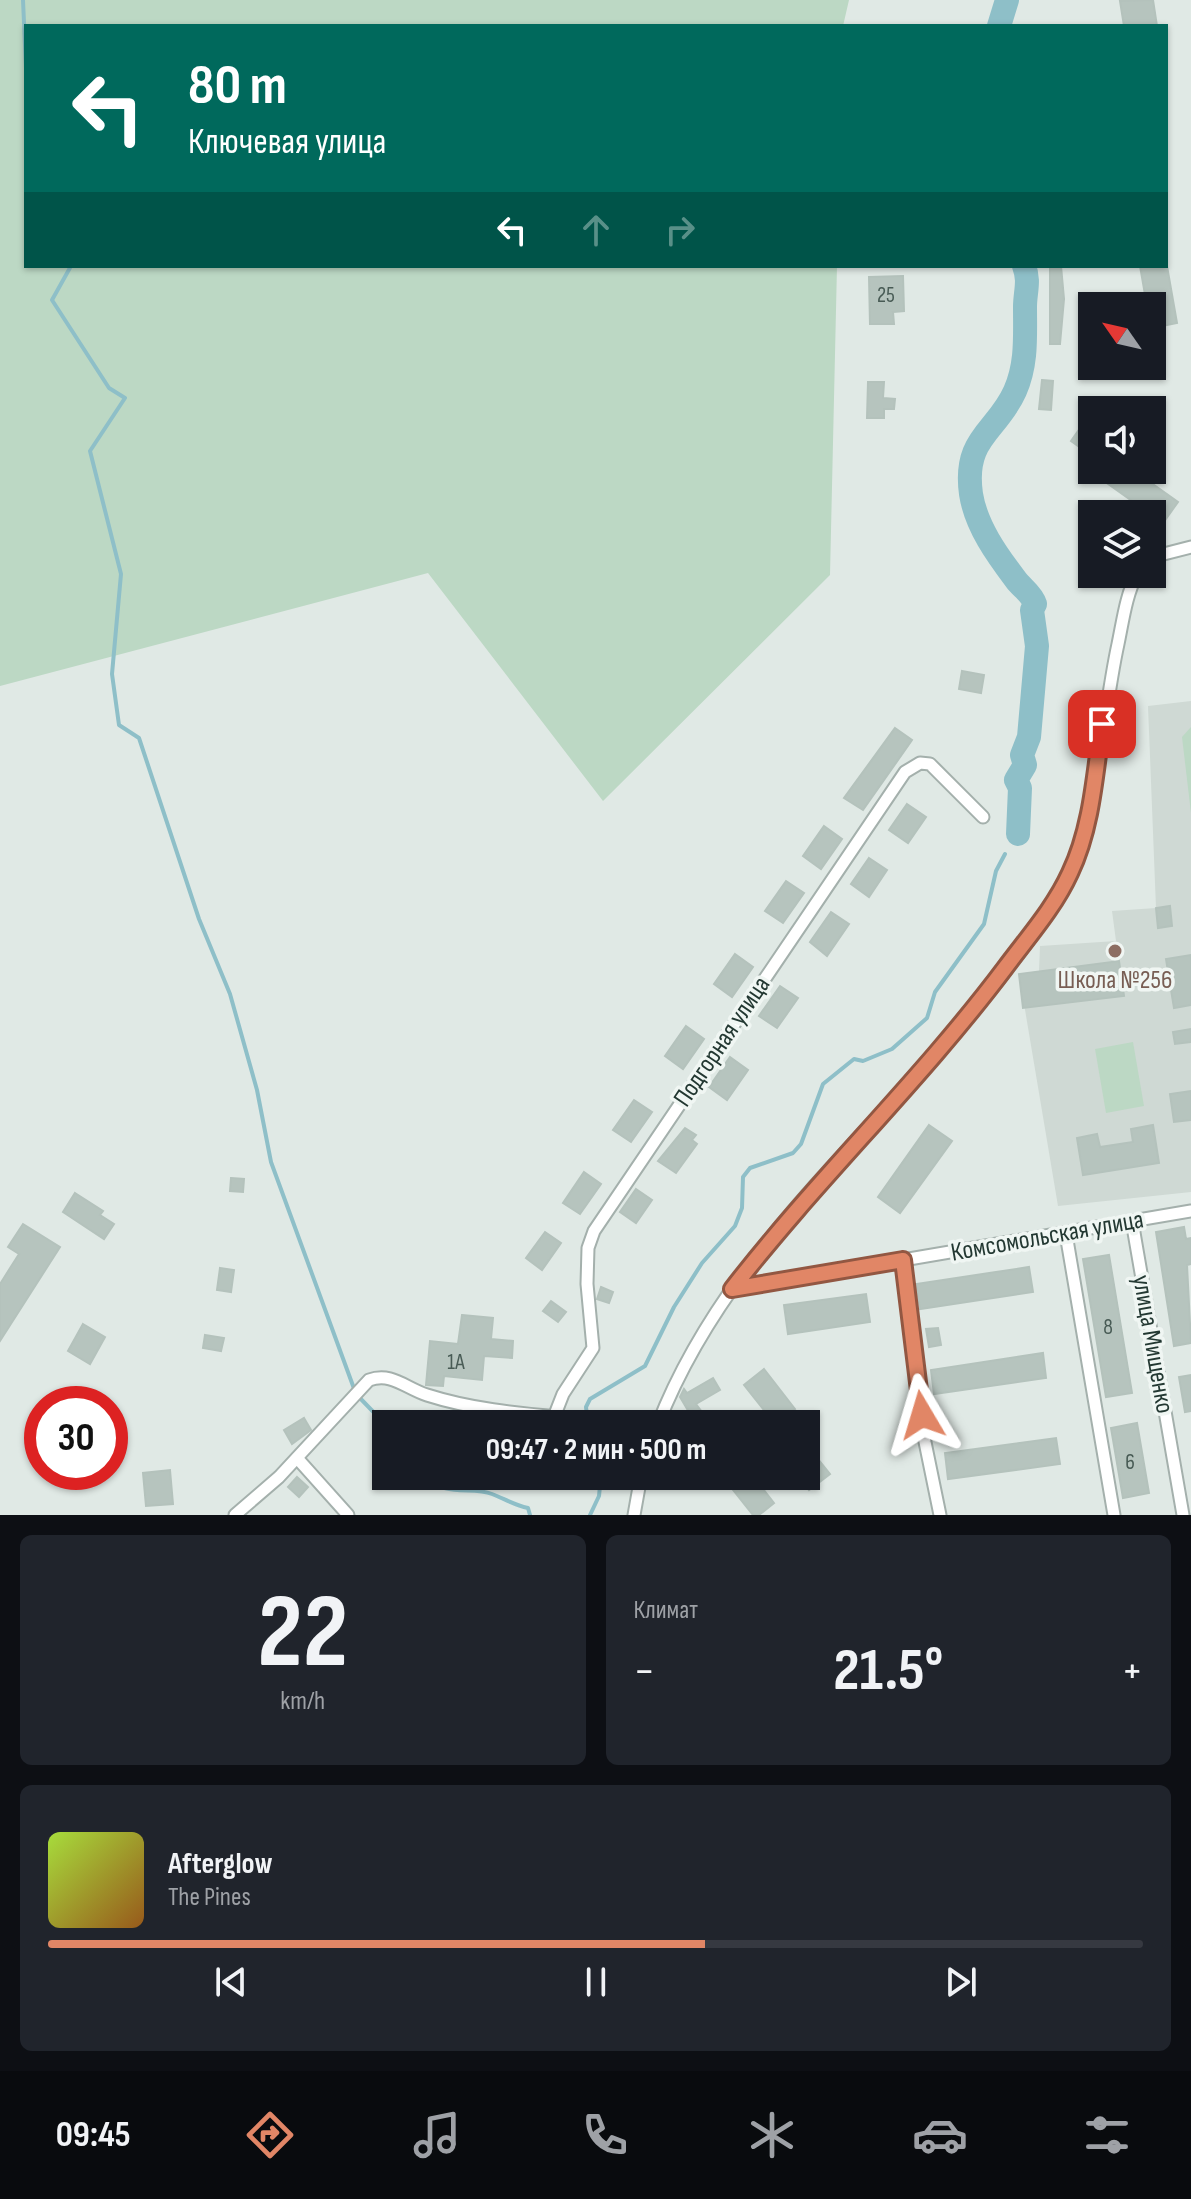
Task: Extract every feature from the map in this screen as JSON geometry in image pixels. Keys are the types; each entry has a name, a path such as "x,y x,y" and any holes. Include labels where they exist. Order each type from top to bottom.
{"street":[{"path":"1166,553 1191,547"},
{"path":"663,1410 672,1387 732,1289 832,1168 976,1006 1035,929 1064,884 1079,851 1092,797 1106,699 1132,588"},
{"name":"Подгорная улица","path":"557,1410 563,1394 593,1348 587,1284 588,1248 594,1231 905,772 920,763 930,764 983,817"},
{"name":"Комсомольская улица","path":"732,1289 1191,1211"},
{"name":"улица Мищенко","path":"1132,1221 1183,1515"},
{"path":"1066,1234 1114,1515"},
{"path":"903,1260 925,1442 940,1515"},
{"path":"235,1515 297,1458 369,1380 392,1377 407,1388 486,1410"},
{"path":"297,1458 348,1515"},
{"path":"634,1515 638,1490"}],"shaded area":[{"name":"Школа №256","path":"1191,701 1191,1192 1058,1206 1019,974 1039,971 1040,946 1116,941 1112,911 1156,908 1148,706"}],"green space":[{"path":"0,0 849,0 843,24 24,24 24,268 837,268 830,575 603,801 428,573 0,686"},
{"path":"1191,727 1191,813 1182,737"},
{"path":"1133,1042 1144,1106 1106,1113 1095,1049"}],"building":[{"path":"1153,0 1157,24 1124,24 1120,1"},
{"path":"1050,268 1061,268 1064,299 1060,344 1050,344"},
{"path":"1140,268 1167,268 1177,323 1166,325 1166,292 1145,292"},
{"path":"903,276 904,311 893,312 894,324 870,324 869,277"},
{"path":"1042,380 1053,381 1051,410 1039,409"},
{"path":"868,382 884,382 883,398 895,399 894,409 884,409 884,418 867,418"},
{"path":"1078,431 1078,446 1071,441"},
{"path":"1108,484 1153,484 1178,502 1166,519 1166,500 1131,500"},
{"path":"962,671 984,675 981,693 959,689"},
{"path":"895,728 912,740 863,810 844,798"},
{"path":"907,804 926,817 908,843 889,830"},
{"path":"824,826 842,839 821,869 803,856"},
{"path":"869,858 887,870 869,897 851,884"},
{"path":"786,881 804,893 783,923 765,911"},
{"path":"1170,906 1172,926 1158,928 1156,908"},
{"path":"831,912 849,924 827,956 810,942"},
{"path":"735,954 753,967 732,997 714,984"},
{"path":"1191,955 1191,1005 1174,1008 1166,959"},
{"path":"1119,961 1124,996 1023,1008 1019,974"},
{"path":"780,986 798,998 777,1028 759,1016"},
{"path":"686,1026 704,1039 683,1069 665,1056"},
{"path":"1191,1029 1191,1042 1175,1044 1173,1032"},
{"path":"730,1057 748,1070 727,1100 709,1087"},
{"path":"1191,1091 1191,1120 1174,1122 1170,1094"},
{"path":"634,1100 652,1112 631,1142 613,1130"},
{"path":"929,1125 952,1141 900,1213 878,1197"},
{"path":"1153,1125 1159,1163 1083,1175 1077,1138 1097,1134 1100,1147 1133,1142 1131,1129"},
{"path":"685,1128 696,1135 692,1140 697,1144 676,1173 658,1161"},
{"path":"584,1172 601,1184 580,1214 563,1203"},
{"path":"231,1178 244,1179 243,1192 230,1191"},
{"path":"636,1189 652,1200 636,1223 620,1212"},
{"path":"75,1193 103,1211 100,1215 114,1224 104,1239 63,1212"},
{"path":"23,1224 60,1247 0,1341 0,1284 19,1254 8,1247"},
{"path":"1184,1227 1186,1239 1191,1238 1191,1264 1187,1265 1191,1343 1174,1346 1156,1232"},
{"path":"545,1232 561,1243 542,1270 526,1258"},
{"path":"1109,1255 1132,1393 1106,1397 1083,1259"},
{"path":"1029,1267 1033,1292 920,1309 916,1284"},
{"path":"220,1268 234,1270 231,1292 217,1290"},
{"path":"601,1287 613,1292 609,1303 597,1299"},
{"path":"866,1294 870,1322 788,1334 784,1305"},
{"path":"551,1301 566,1312 558,1322 543,1311"},
{"path":"462,1315 493,1318 491,1339 513,1341 512,1358 484,1356 482,1380 444,1376 443,1386 426,1385 430,1341 458,1344"},
{"path":"83,1324 105,1337 90,1364 68,1351"},
{"path":"938,1328 941,1345 929,1347 926,1329"},
{"path":"205,1335 224,1338 221,1351 203,1348"},
{"path":"1043,1353 1046,1378 934,1394 931,1370"},
{"path":"764,1369 795,1409 764,1410 744,1385"},
{"path":"1191,1375 1191,1411 1185,1412 1179,1377"},
{"path":"713,1378 720,1390 696,1404 700,1410 688,1410 680,1397 684,1389 687,1393"},
{"path":"304,1418 311,1430 292,1444 284,1430"},
{"path":"1137,1423 1149,1493 1123,1498 1111,1428"},
{"path":"1056,1438 1060,1464 948,1479 945,1453"},
{"path":"820,1462 830,1474 820,1482"},
{"path":"170,1470 173,1504 146,1506 143,1473"},
{"path":"297,1477 308,1487 299,1497 288,1487"},
{"path":"733,1490 764,1490 774,1503 759,1515 753,1515"}],"waterway":[{"path":"23,0 24,24"},
{"path":"1000,24 1007,0"},
{"path":"70,268 52,300 109,388 125,398 90,451 121,574 112,674 119,725 139,738 199,919 230,994 257,1090 271,1162 356,1394 372,1411"},
{"path":"1018,834 1020,788 1016,780 1025,765 1022,755 1029,737 1037,646 1032,610 1035,604 982,529 971,494 970,475 977,447 1008,405 1022,371 1027,282 1025,268"},
{"path":"586,1410 590,1399 645,1366 674,1307 702,1263 735,1226 742,1208 743,1177 750,1168 793,1153 801,1144 823,1084 854,1059 863,1061 892,1049 927,1018 935,992 984,924 996,871 1005,854"},
{"path":"461,1490 492,1494 528,1508 530,1515"},
{"path":"590,1515 600,1490"}],"place":[{"name":"Школа №256","path":"1115,951"}],"route":[{"path":"922,1415 903,1260 732,1289 832,1168 976,1006 1051,906 1079,851 1092,797 1102,724"}]}
